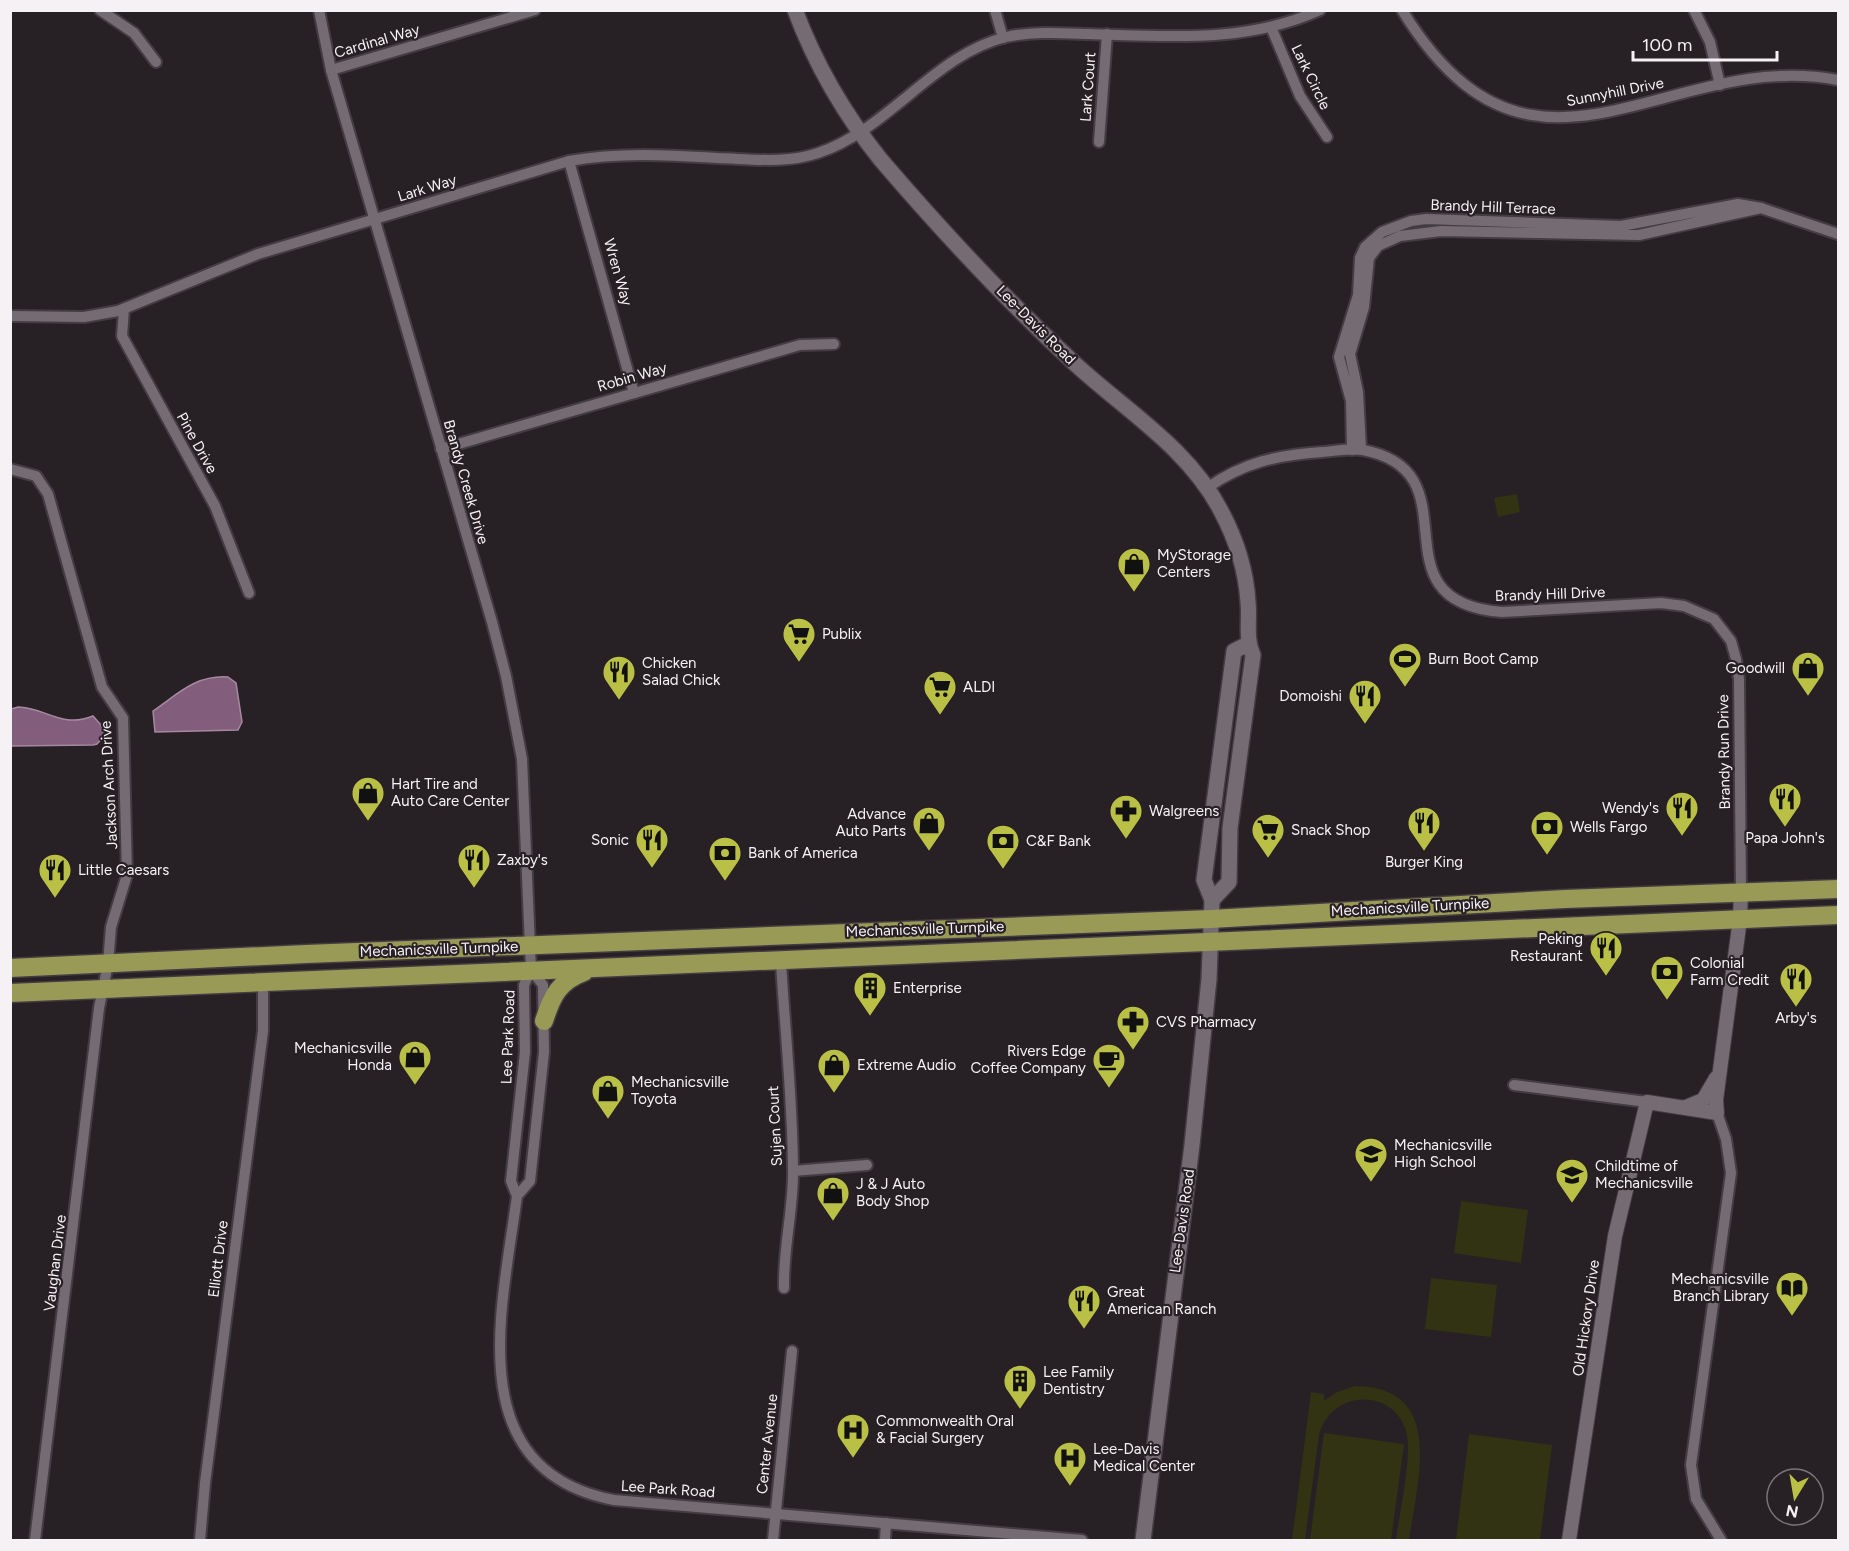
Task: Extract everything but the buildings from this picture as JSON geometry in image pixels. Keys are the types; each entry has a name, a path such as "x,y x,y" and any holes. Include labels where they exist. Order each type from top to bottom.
{"highway":[{"name":"Mechanicsville Turnpike","path":"10,969 1211,919 1544,900 1839,890"},
{"name":"Mechanicsville Turnpike","path":"10,993 597,967 781,962 1839,915"},
{"path":"544,1020 558,987 573,976 597,967"}],"main road":[{"name":"Lee-Davis Road","path":"795,10 824,78 860,133 907,190 1033,324 1074,364 1157,433 1208,488 1229,527 1243,567 1248,601 1248,644 1253,655 1230,828 1228,882 1212,900"},
{"name":"Lee-Davis Road","path":"1143,1540 1192,1145 1212,900 1204,880 1234,651 1248,644"},
{"path":"1224,724 1233,734 1236,788"}],"street":[{"path":"100,10 134,33 156,62"},
{"name":"Brandy Creek Drive","path":"319,10 331,70 489,612 516,722 522,759 531,970"},
{"name":"Cardinal Way","path":"331,70 535,10"},
{"path":"994,10 1003,38"},
{"name":"Lark Way","path":"10,316 84,317 124,309 258,254 569,161 618,154 780,160 816,154 860,133 947,67 972,52 1003,38 1041,33 1216,36 1272,27 1320,10"},
{"name":"Sunnyhill Drive","path":"1402,10 1431,53 1460,81 1492,101 1528,115 1547,118 1582,117 1720,85 1786,75 1839,80"},
{"path":"1694,10 1710,42 1720,85"},
{"name":"Lark Circle","path":"1272,27 1300,96 1327,137"},
{"name":"Lark Court","path":"1099,142 1107,34"},
{"name":"Wren Way","path":"569,161 634,393"},
{"name":"Brandy Hill Terrace","path":"1356,450 1351,400 1339,357 1358,295 1360,258 1365,247 1382,232 1411,221 1426,219 1621,226 1738,204 1761,208 1839,234"},
{"name":"Pine Drive","path":"124,309 122,336 215,506 249,593"},
{"name":"Robin Way","path":"441,449 800,345 834,344"},
{"name":"Brandy Hill Drive","path":"1208,488 1234,471 1269,457 1356,450 1394,461 1410,473 1422,495 1426,553 1431,571 1440,585 1460,604 1476,610 1502,612 1661,603 1684,606 1714,619"},
{"name":"Jackson Arch Drive","path":"10,469 36,476 48,494 102,687 123,718 127,875 111,927 103,989"},
{"name":"Brandy Run Drive","path":"1714,619 1731,641 1738,679 1741,892"},
{"path":"1720,1540 1696,1499 1691,1465 1718,1250 1731,1173 1726,1139 1717,1113 1740,919 1741,892"},
{"name":"Sujen Court","path":"781,962 793,1172 791,1210 783,1255 784,1288"},
{"name":"Lee Park Road","path":"517,1196 530,1181 541,1097 543,985 531,970 524,985 525,1052 511,1181 517,1196 499,1370 507,1410 516,1431 534,1459 560,1480 597,1497 886,1523 981,1536 1082,1540"},
{"name":"Elliott Drive","path":"200,1540 205,1483 263,1031 263,982"},
{"name":"Vaughan Drive","path":"35,1540 103,989"},
{"path":"1685,1108 1702,1100 1721,1068"},
{"path":"1514,1085 1717,1113"},
{"name":"Old Hickory Drive","path":"1569,1540 1615,1236 1647,1102"},
{"path":"793,1172 867,1165"},
{"name":"Center Avenue","path":"773,1540 792,1351"},
{"path":"885,1540 886,1523"}],"green space":[{"path":"1517,494 1520,512 1498,517 1494,498"},
{"path":"1461,1201 1528,1210 1521,1263 1454,1253"},
{"path":"1431,1278 1497,1285 1491,1337 1425,1329"},
{"path":"1355,1386 1384,1390 1403,1402 1415,1420 1420,1441 1420,1466 1409,1540 1396,1540 1407,1469 1406,1431 1399,1416 1388,1406 1375,1401 1361,1400 1335,1409 1325,1420 1319,1435 1305,1540 1292,1540 1311,1392 1324,1394 1324,1401 1337,1392"},
{"path":"1324,1433 1404,1444 1391,1540 1310,1540"},
{"path":"1469,1434 1552,1445 1540,1540 1456,1540"}],"shaded area":[{"path":"216,677 228,677 236,683 242,722 238,730 155,732 153,711 196,682"},
{"path":"18,707 37,710 62,719 72,720 93,716 101,725 104,736 93,745 11,746 11,709"}],"place":[{"name":"MyStorage Centers","path":"1134,593"},
{"name":"Publix","path":"799,663"},
{"name":"Burn Boot Camp","path":"1405,688"},
{"name":"Goodwill","path":"1808,697"},
{"name":"Chicken Salad Chick","path":"619,701"},
{"name":"ALDI","path":"940,716"},
{"name":"Domoishi","path":"1365,725"},
{"name":"Hart Tire and Auto Care Center","path":"368,822"},
{"name":"Papa John's","path":"1785,828"},
{"name":"Wendy's","path":"1682,837"},
{"name":"Walgreens","path":"1126,840"},
{"name":"Advance Auto Parts","path":"929,852"},
{"name":"Burger King","path":"1424,852"},
{"name":"Wells Fargo","path":"1547,856"},
{"name":"Snack Shop","path":"1268,859"},
{"name":"Sonic","path":"652,869"},
{"name":"C&F Bank","path":"1003,870"},
{"name":"Bank of America","path":"725,882"},
{"name":"Zaxby's","path":"474,889"},
{"name":"Little Caesars","path":"55,899"},
{"name":"Peking Restaurant","path":"1606,977"},
{"name":"Colonial Farm Credit","path":"1667,1001"},
{"name":"Arby's","path":"1796,1008"},
{"name":"Enterprise","path":"870,1017"},
{"name":"CVS Pharmacy","path":"1133,1051"},
{"name":"Mechanicsville Honda","path":"415,1086"},
{"name":"Rivers Edge Coffee Company","path":"1109,1089"},
{"name":"Extreme Audio","path":"834,1094"},
{"name":"Mechanicsville Toyota","path":"608,1120"},
{"name":"Mechanicsville High School","path":"1371,1183"},
{"name":"Childtime of Mechanicsville","path":"1572,1204"},
{"name":"J & J Auto Body Shop","path":"833,1222"},
{"name":"Mechanicsville Branch Library","path":"1792,1317"},
{"name":"Great American Ranch","path":"1084,1330"},
{"name":"Lee Family Dentistry","path":"1020,1410"},
{"name":"Commonwealth Oral & Facial Surgery","path":"853,1459"},
{"name":"Lee-Davis Medical Center","path":"1070,1487"}]}
